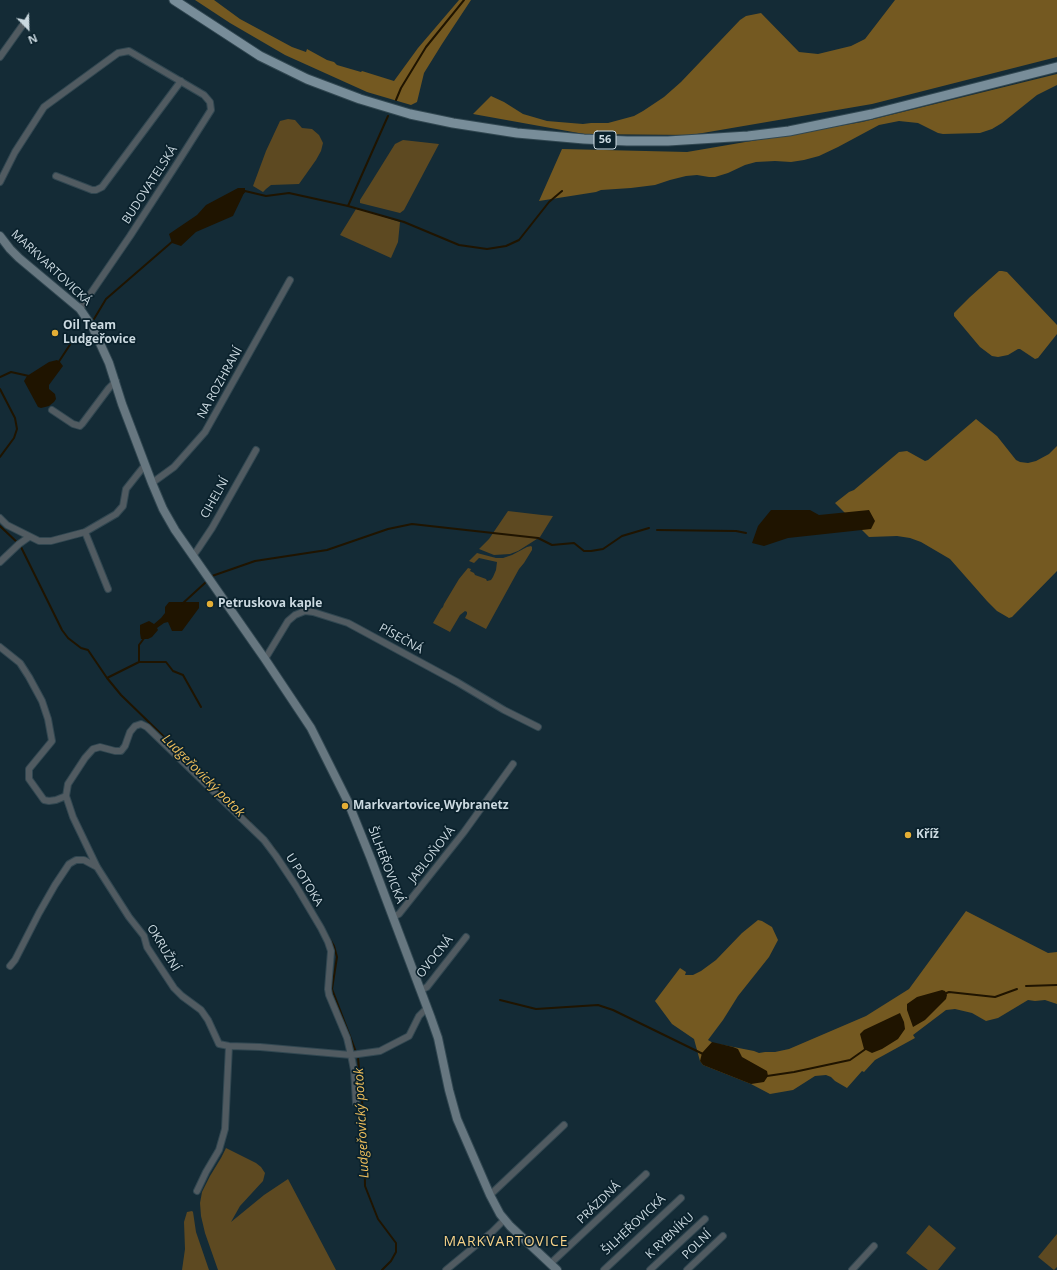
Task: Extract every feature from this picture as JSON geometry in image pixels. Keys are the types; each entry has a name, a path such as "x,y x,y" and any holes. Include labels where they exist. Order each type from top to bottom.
{"main road":[{"name":"56","path":"174,0 236,42 266,59 307,79 360,99 410,114 453,123 517,133 584,139 668,141 748,136 789,131 872,114 1057,67"}],"street":[{"path":"0,56 22,26"},
{"name":"BUDOVATELSKÁ","path":"0,182 15,152 44,107 118,53 129,51 204,95 210,102 211,110 134,230 80,308"},
{"path":"56,176 92,190 102,187 181,81"},
{"name":"MARKVARTOVICKÁ","path":"0,236 19,258 80,308 93,328 116,381 122,404 152,483 175,530"},
{"name":"NA ROZHRANÍ","path":"152,483 174,467 205,432 290,280"},
{"path":"52,410 73,424 80,426 116,381"},
{"name":"CIHELNÍ","path":"193,556 212,528 256,450"},
{"path":"0,518 7,525 39,541 51,541 85,532 116,514 124,506 126,489 145,465"},
{"name":"ŠILHEŘOVICKÁ","path":"175,530 302,714 330,764 348,802 421,990 438,1038 457,1119 490,1195 504,1220 554,1267"},
{"path":"85,532 108,589"},
{"path":"0,562 19,544 29,537"},
{"name":"PÍSEČNÁ","path":"265,659 288,621 295,615 305,611 313,612 348,623 457,682 504,710 538,727"},
{"path":"0,647 20,663 29,677 42,701 50,725 52,741 29,769 29,779 44,800 56,800 66,796"},
{"name":"U POTOKA","path":"66,796 68,784 85,758 93,749 100,747 121,751 125,746 130,732 135,726 141,724 147,727 264,840 276,856 321,928 332,951 328,988 329,995 347,1038 354,1070 356,1103"},
{"name":"JABLOŇOVÁ","path":"393,917 399,914 464,832 513,764"},
{"name":"OKRUŽNÍ","path":"66,796 73,817 97,867 129,917 144,936 147,947 174,988 201,1010 208,1020 219,1044 229,1046"},
{"path":"10,966 15,960 55,885 69,864 76,860 84,860 97,867"},
{"name":"OVOCNÁ","path":"421,990 427,987 466,937"},
{"path":"197,1191 219,1150 226,1129 229,1046 260,1047 351,1055 380,1051 409,1036 419,1016 427,1008"},
{"path":"490,1195 564,1125"},
{"name":"PRÁZDNÁ","path":"554,1267 646,1174"},
{"name":"ŠILHEŘOVICKÁ","path":"604,1270 681,1198"},
{"name":"K RYBNÍKU","path":"650,1270 705,1219"},
{"path":"446,1270 492,1232 504,1220"},
{"name":"POLNÍ","path":"687,1270 723,1236"},
{"path":"852,1270 874,1246"}],"shaded area":[{"path":"195,0 214,0 240,19 292,47 306,52 307,49 327,60 334,62 337,65 394,81 418,48 459,0 471,0 424,73 417,102 411,105 367,92 285,55 230,23"},
{"path":"895,0 1057,0 1057,57 872,104 691,135 584,134 473,114 491,96 523,114 547,121 583,124 608,123 634,116 664,97 681,82 740,20 746,16 761,13 799,52 818,54 851,46 865,39"},
{"path":"1057,74 1057,85 1037,95 1002,123 992,129 980,133 943,134 918,123 899,121 879,125 819,156 804,160 791,162 756,162 715,177 697,175 686,176 655,185 601,190 539,201 562,149 687,152 862,122"},
{"path":"288,119 295,120 302,128 312,129 319,135 323,143 321,151 299,184 271,185 263,192 253,186 266,151 280,121"},
{"path":"403,140 439,144 404,210 400,213 360,203 360,200 395,144"},
{"path":"238,188 245,188 245,191 233,216 196,232 181,246 172,243 169,234 197,215 206,205"},
{"path":"356,209 400,222 398,242 391,258 340,235"},
{"path":"999,271 1007,272 1057,325 1057,334 1038,358 1035,359 1020,349 1008,355 998,357 992,356 980,347 954,316 954,313 970,297"},
{"path":"57,360 63,366 49,385 49,389 55,394 56,399 49,406 41,408 38,407 24,381 27,376 49,362"},
{"path":"976,419 997,436 1016,460 1020,462 1028,463 1036,461 1049,454 1057,446 1057,571 1012,617 1009,618 997,611 987,601 950,559 921,542 910,538 897,536 869,537 835,503 854,490 899,452 907,451 925,461 928,460"},
{"path":"771,510 810,510 819,515 869,510 875,521 871,529 788,538 764,546 752,543 758,526"},
{"path":"508,511 553,516 540,537 518,551 510,554 494,555 479,549 489,539"},
{"path":"531,546 532,550 519,569 486,629 465,618 467,612 465,611 460,615 450,632 433,623 459,579 468,568 471,569 470,571 475,575 486,579 487,581 491,580 493,577 497,562 479,558 474,563 469,561 477,553 496,558 503,558"},
{"path":"169,602 199,602 199,608 182,631 172,631 168,622 157,628 158,630 152,637 148,639 141,639 140,625 149,621 154,624 165,613 165,607"},
{"path":"966,911 1048,953 1057,952 1057,1004 1045,1000 1028,1000 998,1018 986,1021 972,1013 955,1009 946,1010 913,1035 915,1038 875,1060 864,1072 862,1071 847,1088 826,1075 815,1076 793,1090 770,1094 751,1084 703,1065 700,1061 694,1039 672,1024 655,1001 680,968 686,972 685,975 693,975 701,971 716,960 742,933 758,920 762,921 772,927 778,940 769,957 738,996 708,1040 713,1043 759,1053 789,1049 866,1016 909,989"},
{"path":"942,990 945,991 947,995 946,999 925,1020 913,1027 907,1010 907,1004 917,997"},
{"path":"900,1013 905,1029 898,1039 882,1049 872,1053 864,1049 860,1034 864,1030"},
{"path":"712,1042 738,1049 742,1057 767,1071 768,1076 764,1082 751,1084 703,1065 700,1061 702,1053"},
{"path":"226,1148 256,1163 265,1173 263,1181 240,1206 231,1222 264,1195 288,1179 336,1270 218,1270 205,1233 200,1203 202,1192"},
{"path":"192,1211 196,1232 209,1270 182,1270 185,1249 184,1222 187,1212"},
{"path":"929,1225 956,1248 938,1270 928,1270 906,1253"},
{"path":"1057,1234 1057,1267 1054,1270 1038,1257"}],"waterway":[{"path":"396,100 401,88 426,47 464,0"},
{"path":"348,206 388,116"},
{"path":"243,193 245,191 266,196 289,193 348,206 404,222 459,245 487,249 506,246 519,240 549,202 562,191"},
{"path":"94,319 106,299 173,241"},
{"path":"58,363 75,337"},
{"path":"0,377 11,372 29,376"},
{"path":"0,389 15,418 17,429 14,438 0,457"},
{"path":"212,576 255,561 327,550 388,529 412,524 538,538 552,545 574,543 584,551 603,549 622,536 649,528"},
{"name":"Ludgeřovický potok","path":"0,526 20,545 62,630 68,638 81,648 88,650 107,678 121,695 250,822"},
{"path":"657,530 736,531 746,533"},
{"path":"182,604 206,582"},
{"path":"107,678 139,662 139,645 145,637"},
{"path":"140,662 166,662 173,671 183,675 201,707"},
{"name":"Ludgeřovický potok","path":"269,843 274,848 304,894"},
{"name":"Ludgeřovický potok","path":"324,929 334,946 337,957 332,989 356,1052"},
{"path":"1026,986 1057,985"},
{"path":"944,994 949,992 995,997 1017,989"},
{"path":"500,1000 536,1009 598,1005 613,1010 703,1054"},
{"path":"767,1076 850,1060 867,1048"},
{"name":"Ludgeřovický potok","path":"358,1058 364,1122 365,1186 378,1219 396,1243 396,1252 391,1261 382,1270"}],"place":[{"name":"Oil Team Ludgeřovice","path":"55,333"},
{"name":"Petruskova kaple","path":"210,604"},
{"name":"Markvartovice,Wybranetz","path":"345,806"},
{"name":"Kříž","path":"908,835"}],"district":[{"name":"MARKVARTOVICE","path":"506,1242"}]}
